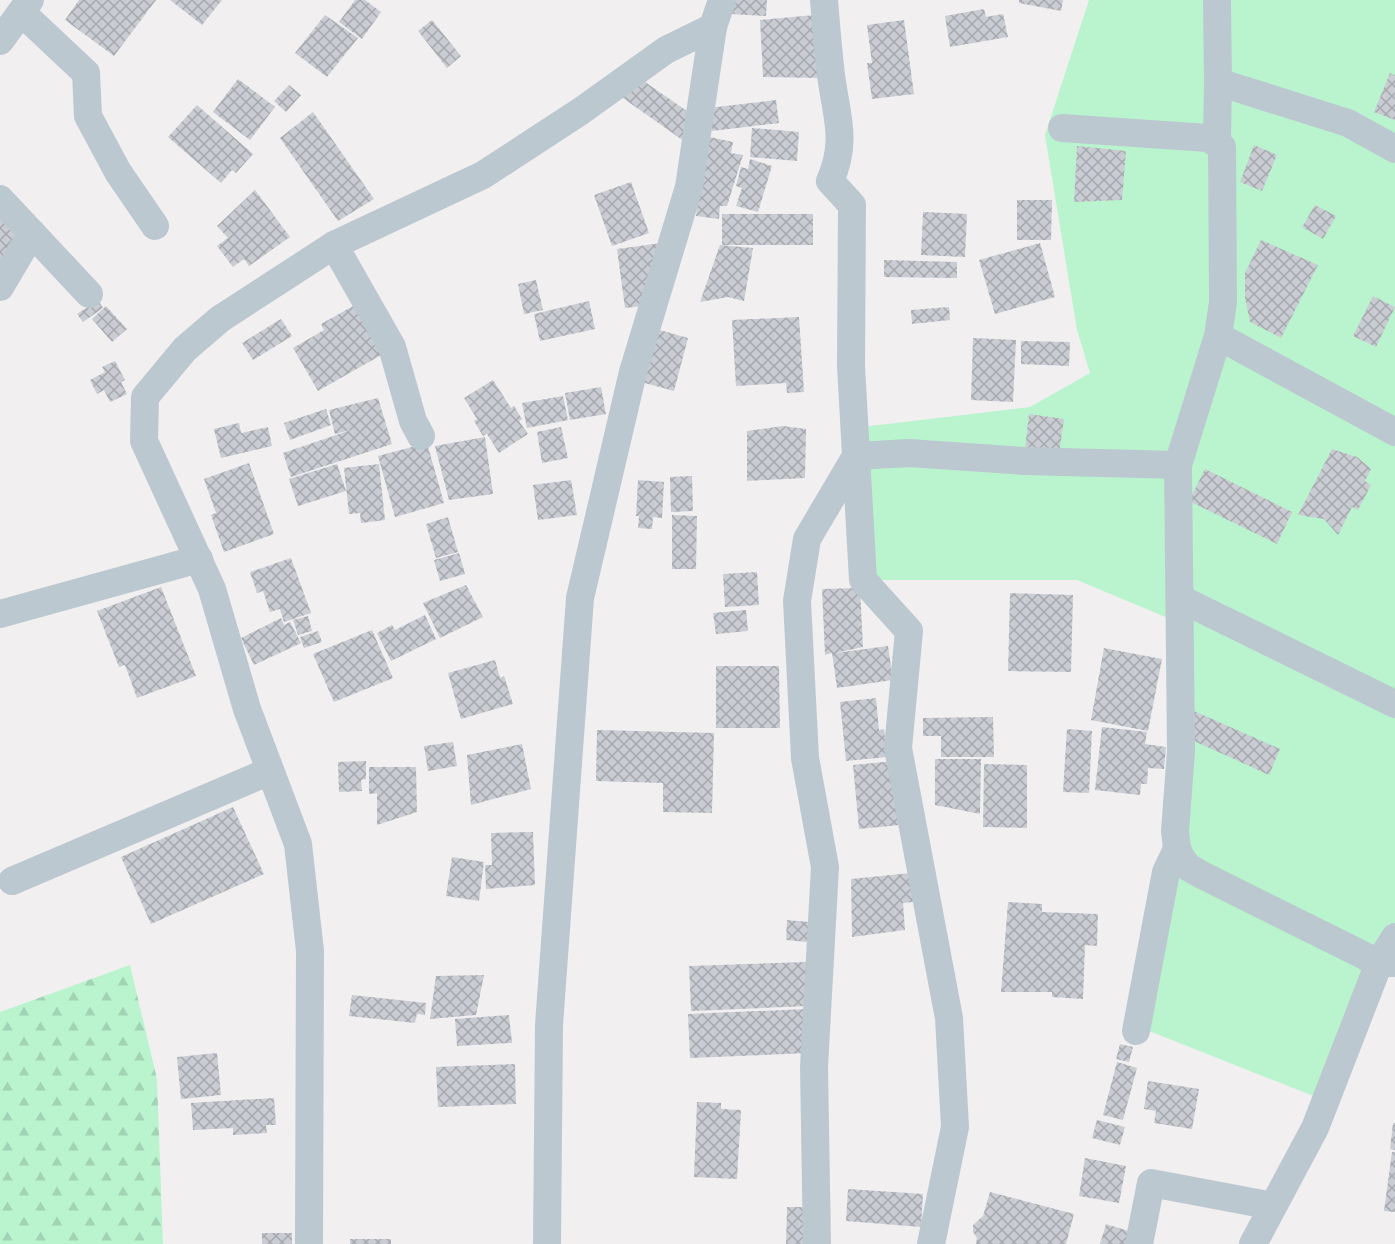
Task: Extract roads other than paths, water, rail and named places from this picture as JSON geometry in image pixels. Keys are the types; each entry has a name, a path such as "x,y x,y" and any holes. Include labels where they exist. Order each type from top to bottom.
{"street":[{"path":"547,1244 550,1014 580,598 633,372 667,267 689,187 713,27 722,0"},
{"path":"824,0 833,91 841,126 837,166 830,181 852,205 851,366 863,580 909,631 898,748 949,1018 955,1127 931,1244"},
{"path":"1216,0 1218,82 1216,141"},
{"path":"0,40 25,6 86,73 88,116 118,172 155,226"},
{"path":"309,1244 310,951 298,844 247,710 212,589 144,441 145,398 185,349 220,319 334,244 483,175 581,111 666,50 713,27"},
{"path":"1218,82 1348,123 1395,149"},
{"path":"1062,128 1208,138 1216,141 1222,147 1223,290 1218,336 1178,465 1181,751 1175,831 1177,849 1188,867 1202,875 1387,963"},
{"path":"0,199 89,294"},
{"path":"0,287 32,233"},
{"path":"334,244 392,347 413,421 421,436"},
{"path":"1218,336 1395,432"},
{"path":"856,456 909,453 1024,461 1178,465"},
{"path":"817,1244 814,1067 825,867 806,758 797,602 807,539 856,456"},
{"path":"0,614 199,559"},
{"path":"1180,599 1395,704"},
{"path":"12,881 270,771"},
{"path":"1136,1031 1166,872 1177,849"},
{"path":"1252,1244 1315,1128 1387,963 1395,937"},
{"path":"1139,1244 1151,1183 1273,1206"}]}
